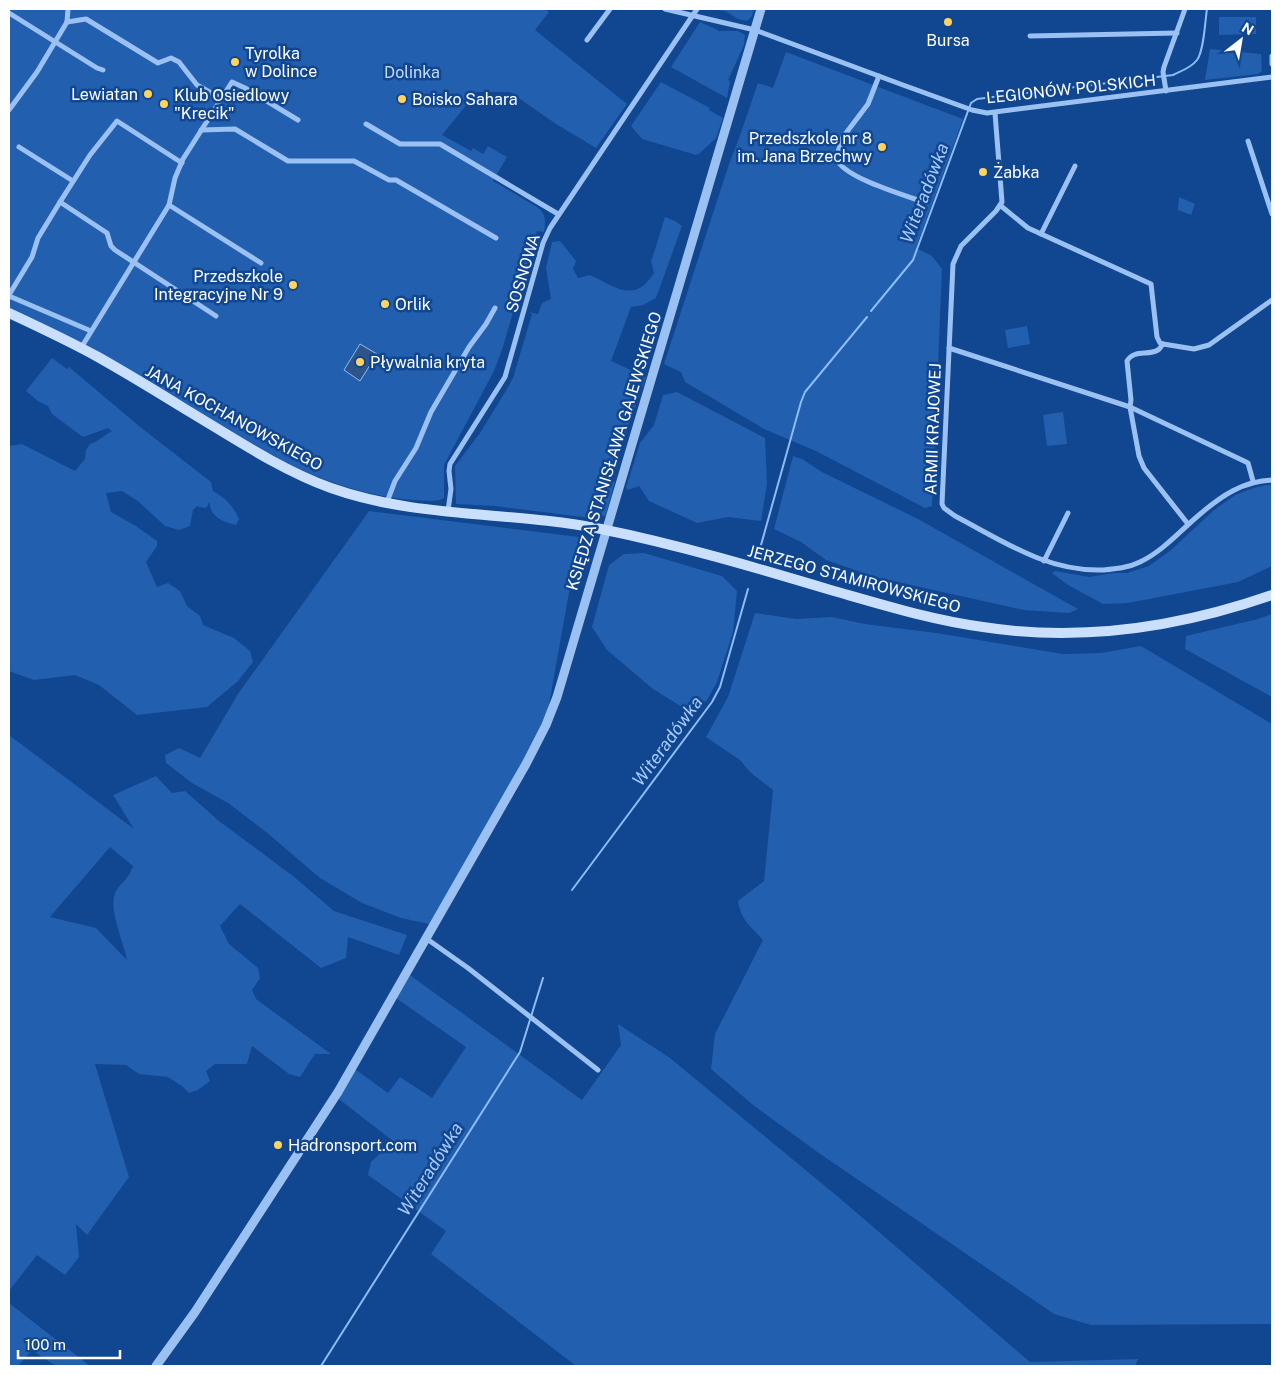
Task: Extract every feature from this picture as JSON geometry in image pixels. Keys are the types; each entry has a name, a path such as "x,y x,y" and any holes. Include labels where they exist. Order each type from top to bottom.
{"main road":[{"name":"JANA KOCHANOWSKIEGO","path":"9,313 80,348 288,468 330,487 350,494 387,502 448,511 555,520 607,530"},
{"name":"JERZEGO STAMIROWSKIEGO","path":"607,530 652,540 941,620 1021,632 1067,633 1128,629 1204,616 1272,595"}],"street":[{"path":"9,110 37,72 67,22 68,9"},
{"path":"586,40 610,9"},
{"name":"LEGIONÓW POLSKICH","path":"665,9 755,30 966,108 987,113 1272,77"},
{"name":"SOSNOWA","path":"448,511 451,489 450,464 505,377 543,243 558,214 697,9"},
{"name":"KSIĘDZA STANISŁAWA GAJEWSKIEGO","path":"156,1366 195,1312 338,1092 523,770 546,725 557,697 761,9"},
{"path":"1166,91 1163,72 1185,9"},
{"path":"9,13 103,70"},
{"path":"67,22 86,19 158,63 171,58 179,62 197,85 222,99"},
{"path":"1030,36 1177,33"},
{"path":"1272,56 1272,64"},
{"path":"878,76 868,104 843,137 836,158 838,164 856,177 926,203"},
{"path":"80,348 169,206 175,178 182,163 232,82 298,120"},
{"path":"995,112 1002,194 1001,206 1028,228 1151,284 1157,337 1160,343 1194,349 1209,345 1272,300"},
{"path":"91,331 9,296 32,257 38,238 73,181 117,121 182,163"},
{"path":"366,124 400,144 440,144 558,214"},
{"path":"201,130 235,130 288,161 354,161 389,180 396,180 496,238"},
{"path":"1248,140 1272,214"},
{"path":"19,147 73,181"},
{"path":"1040,234 1075,166"},
{"path":"60,202 107,233 115,250 216,316"},
{"path":"169,206 261,263"},
{"name":"ARMII KRAJOWEJ","path":"1001,206 966,241 957,253 953,264 942,504 944,508 1044,562 1070,568 1090,570 1114,569 1130,566 1154,554 1208,507 1233,489 1253,482 1272,480"},
{"name":"SOSNOWA","path":"387,502 395,481 416,448 431,412 469,347 495,308"},
{"path":"1163,344 1157,351 1130,356 1128,361 1130,407 1139,456 1144,468 1188,524"},
{"name":"ARMII KRAJOWEJ","path":"949,348 1130,407 1244,461 1248,464 1253,482"},
{"path":"1044,562 1068,513"},
{"path":"426,939 468,968 598,1070"}],"green space":[{"name":"Dolinka","path":"9,9 545,9 549,12 535,30 627,104 596,148 556,124 510,92 477,92 442,135 471,151 473,148 483,154 488,146 507,157 493,181 537,207 544,215 545,221 544,232 537,231 494,371 444,465 444,498 429,501 379,495 330,482 298,469 92,349 9,308"},
{"path":"709,9 754,9 752,16 747,21 738,19 725,11"},
{"path":"1219,17 1256,17 1256,34 1219,35"},
{"path":"700,22 718,31 738,31 745,35 744,45 728,80 730,81 727,98 671,67"},
{"path":"1210,49 1261,54 1262,71 1258,74 1205,80"},
{"path":"786,52 963,119 916,248 932,256 942,269 932,506 925,508 816,451 764,429 685,382 681,372 664,364 729,164 758,83 773,88"},
{"path":"661,82 710,108 709,110 723,118 716,138 699,154 696,155 642,139 631,126"},
{"path":"1179,197 1195,204 1191,215 1178,210"},
{"path":"665,217 682,226 656,298 643,305 631,307 611,361 646,377 616,459 612,482 615,481 606,515 598,519 495,506 456,504 455,466 480,433 513,378 532,314 529,312 538,314 542,303 551,299 546,268 552,242 560,241 576,261 573,269 578,278 590,275 616,288 632,290 639,288 647,282 654,273 651,262"},
{"path":"1027,326 1030,344 1008,348 1005,330"},
{"path":"52,358 67,369 69,367 139,426 211,482 213,491 228,502 239,519 236,525 222,520 215,515 209,502 207,507 204,508 197,506 193,510 190,526 179,530 165,526 139,502 122,491 106,493 111,512 157,541 157,546 146,562 157,587 168,583 180,591 187,606 200,616 203,625 234,638 250,651 253,662 238,681 207,707 137,715 99,685 75,675 34,680 9,671 9,446 22,444 75,471 85,459 86,450 90,444 112,431 108,428 83,437 52,414 48,406 38,401 26,391"},
{"path":"677,392 765,438 767,484 761,521 728,517 697,523 649,501 639,486 628,490 626,488 640,443 654,425 663,395"},
{"path":"1063,412 1067,444 1047,446 1043,415"},
{"path":"793,456 918,519 1078,609 1069,613 1024,610 875,577 826,560 801,542 774,529"},
{"path":"1272,485 1272,566 1238,582 1128,603 1103,604 1068,585 1052,573 1055,571 1089,577 1127,573 1149,566 1171,550 1213,511 1235,495"},
{"path":"369,511 579,537 546,721 429,924 401,918 362,903 320,878 266,832 228,803 192,783 166,763 165,755 179,748 200,758 238,694"},
{"path":"644,553 722,576 737,591 733,632 717,682 707,700 690,712 653,689 607,650 592,627 609,565 624,554"},
{"path":"755,613 796,619 832,617 865,624 936,633 1063,654 1101,653 1141,646 1272,724 1272,1324 1091,1325 1054,1314 816,1151 753,1105 711,1069 715,1034 763,940 744,918 738,901 764,881 773,790 751,773 740,760 706,737 728,697"},
{"path":"1272,614 1272,697 1185,649 1186,636"},
{"path":"9,735 134,829 113,795 156,776 172,793 185,791 219,821 293,876 334,911 407,935 399,955 348,937 346,958 321,968 240,904 220,926 229,944 258,968 260,978 252,990 256,999 331,1054 315,1054 300,1077 289,1074 252,1046 247,1064 215,1064 206,1071 210,1081 198,1090 189,1093 168,1077 139,1074 126,1065 95,1064 129,1177 87,1235 76,1224 79,1257 65,1275 37,1255 9,1291","holes":["110,847 133,866 116,891 114,898 117,925 127,960 96,928 50,917"]},
{"path":"407,973 582,1100 621,1045 618,1024 670,1058 843,1201 1030,1362 1138,1359 1135,1366 576,1366 431,1254 446,1231 368,1175 371,1162 393,1141 335,1096 352,1067 388,1093 400,1077 432,1098 466,1047 393,996"},
{"path":"9,1303 90,1366 56,1366 32,1350 18,1366 9,1366"}],"shaded area":[{"name":"Pływalnia kryta","path":"360,344 377,354 360,381 344,370"}],"waterway":[{"name":"Witeradówka","path":"1009,95 1173,75 1186,69 1197,60 1203,43 1207,9"},
{"name":"Witeradówka","path":"871,311 913,260 971,103 977,99 1001,96"},
{"name":"Witeradówka","path":"761,545 805,392 867,317"},
{"name":"Witeradówka","path":"572,890 712,702 720,687 748,589"},
{"name":"Witeradówka","path":"321,1366 520,1052 543,978"}],"place":[{"name":"Bursa","path":"948,22"},
{"name":"Tyrolka w Dolince","path":"235,62"},
{"name":"Lewiatan","path":"148,94"},
{"name":"Boisko Sahara","path":"402,99"},
{"name":"Klub Osiedlowy \"Krecik\"","path":"164,104"},
{"name":"Przedszkole nr 8 im. Jana Brzechwy","path":"882,147"},
{"name":"Żabka","path":"983,172"},
{"name":"Przedszkole Integracyjne Nr 9","path":"293,285"},
{"name":"Orlik","path":"385,304"},
{"name":"Pływalnia kryta","path":"360,362"},
{"name":"Hadronsport.com","path":"278,1145"}]}
